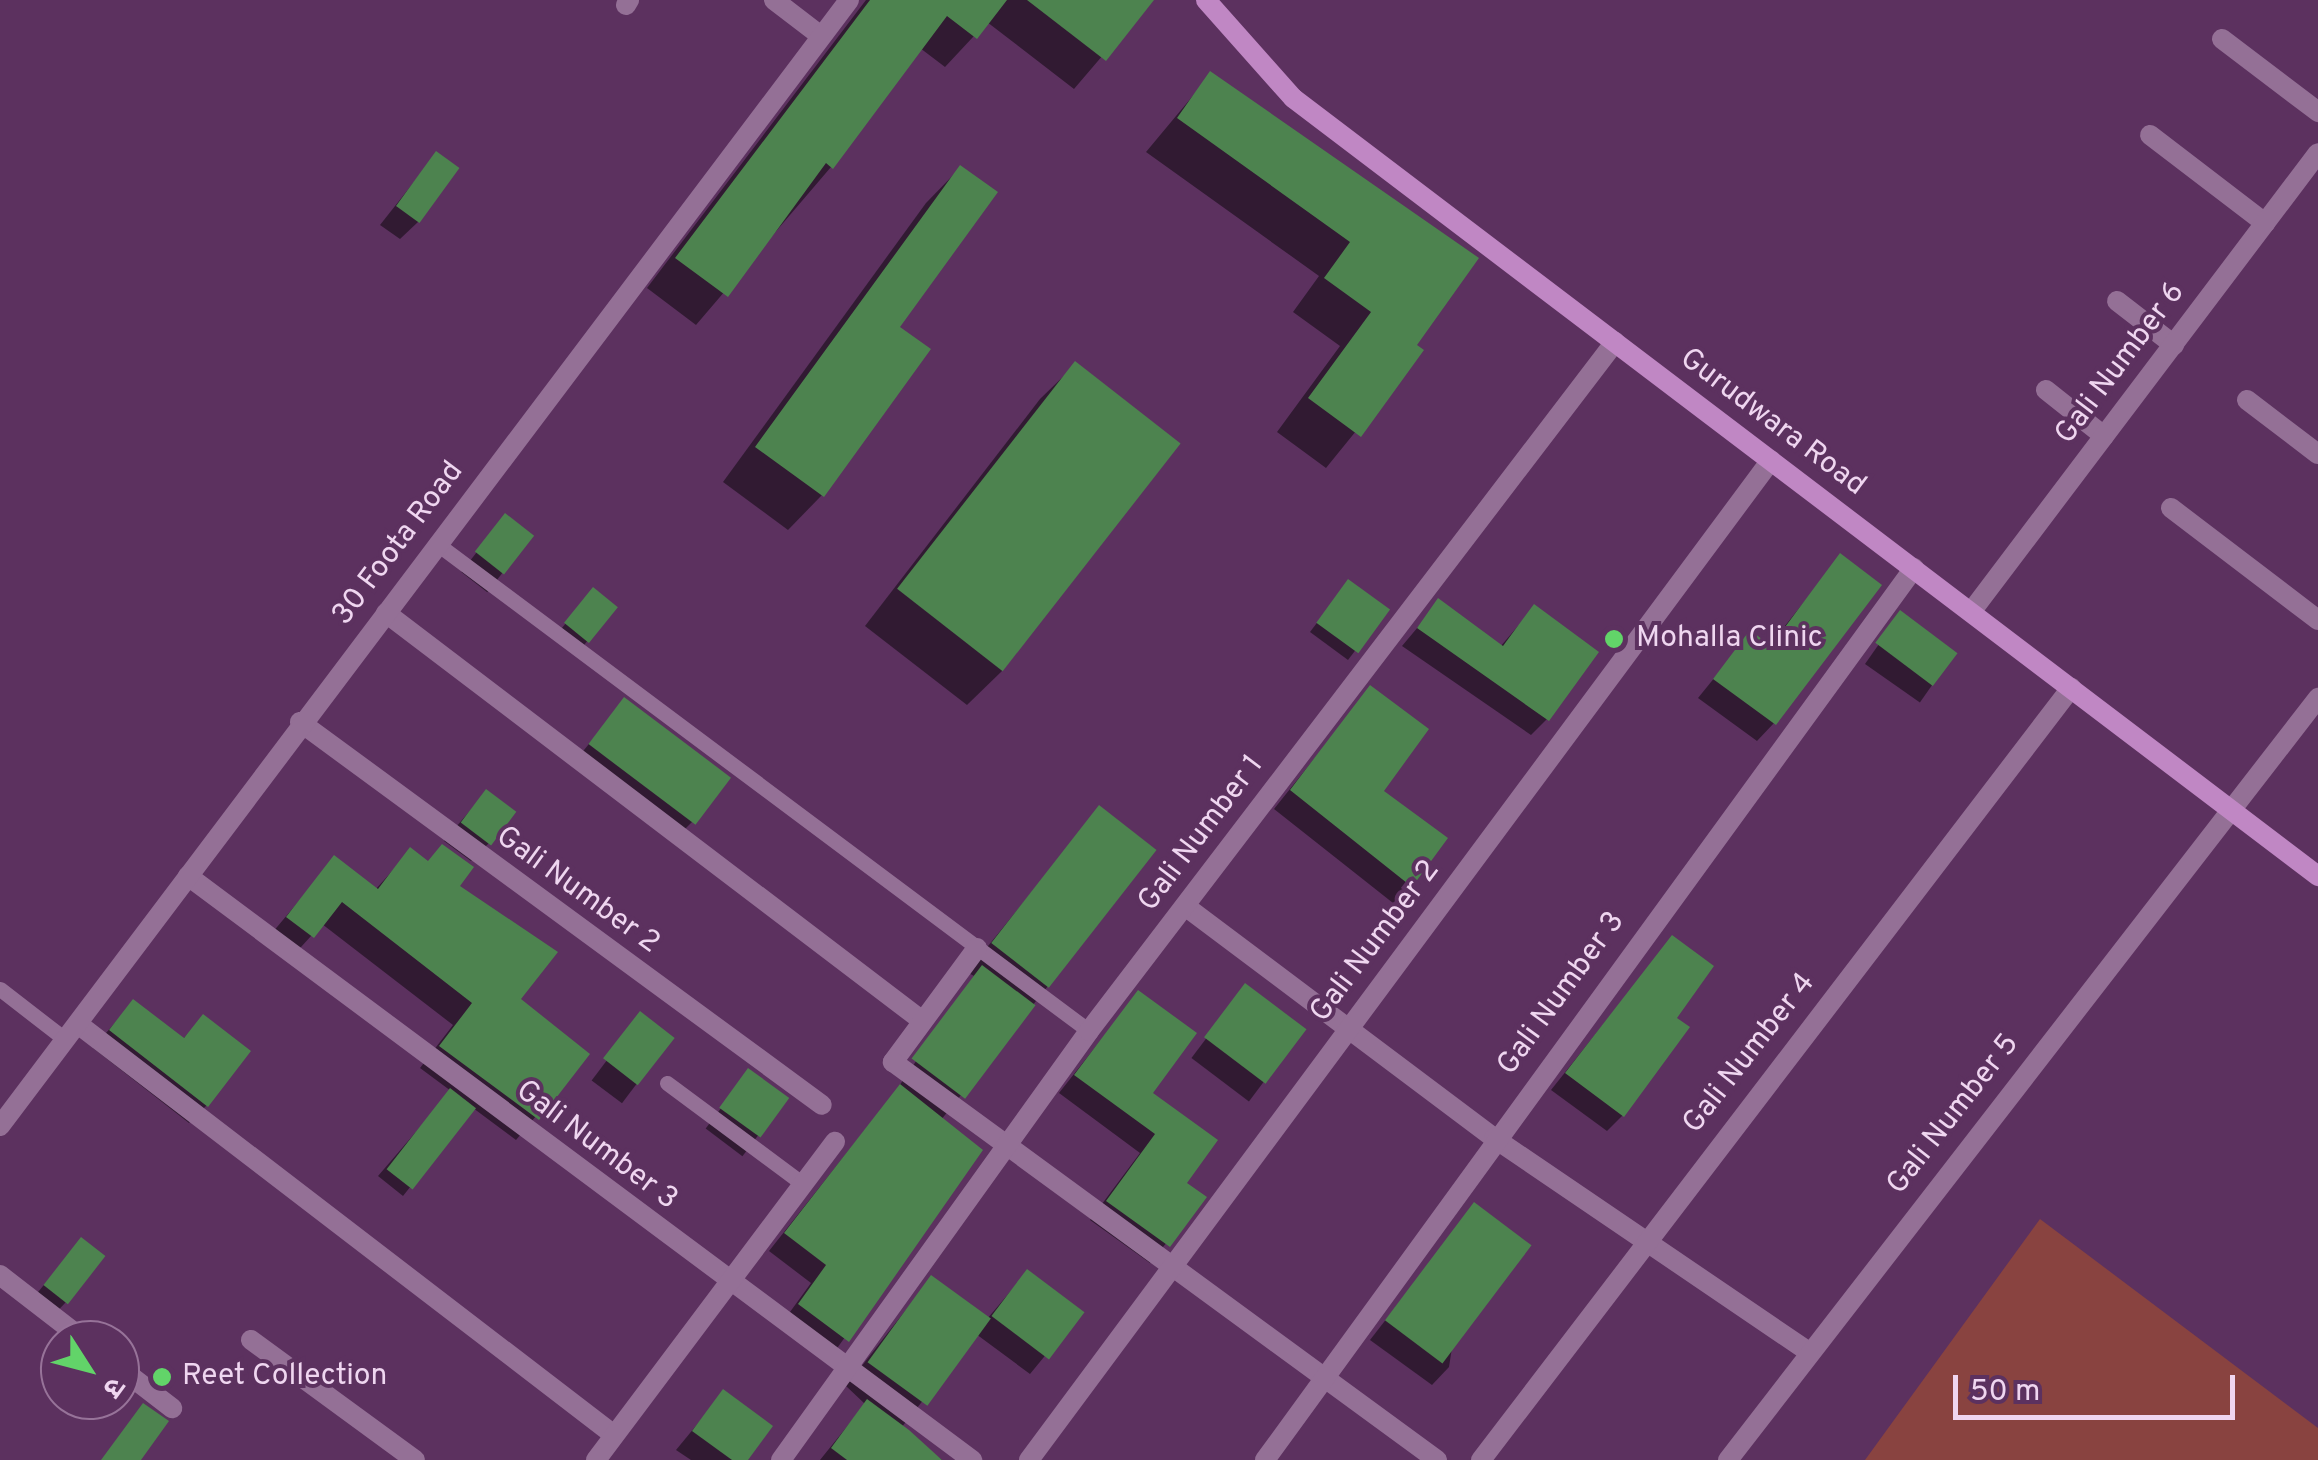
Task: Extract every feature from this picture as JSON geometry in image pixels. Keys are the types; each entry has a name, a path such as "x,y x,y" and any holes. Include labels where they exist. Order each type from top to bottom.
{"street":[{"path":"774,0 821,36"},
{"name":"30 Foota Road","path":"0,1125 300,722 848,0"},
{"name":"Gurudwara Road","path":"1209,1 1293,98 2318,876"},
{"path":"2222,39 2318,112"},
{"path":"2150,135 2265,223"},
{"name":"Gali Number 6","path":"1972,612 2318,152"},
{"path":"2117,301 2174,345"},
{"name":"Gali Number 1","path":"781,1460 1089,1031 1616,342"},
{"path":"2046,390 2104,436"},
{"path":"2247,400 2318,454"},
{"name":"Gali Number 2","path":"1029,1460 1770,460"},
{"path":"2172,508 2318,620"},
{"name":"Gali Number 3","path":"1265,1460 1494,1138 1914,568"},
{"path":"386,613 920,1020"},
{"name":"Gali Number 4","path":"1480,1460 2071,688"},
{"name":"Gali Number 5","path":"1728,1460 1808,1351 2318,698"},
{"name":"Gali Number 2","path":"300,722 822,1105"},
{"name":"Gali Number 3","path":"188,876 729,1283 972,1460"},
{"path":"1185,906 1494,1138 1808,1351"},
{"path":"977,948 920,1020 893,1062 1436,1460"},
{"path":"72,1032 614,1434"},
{"path":"596,1460 835,1142"},
{"path":"0,1276 58,1320"},
{"path":"250,1340 416,1460"},
{"path":"140,1383 172,1408"}],"lane":[{"path":"436,544 1089,1031"},
{"path":"0,989 72,1032"},
{"path":"666,1083 803,1184"}],"shaded area":[{"path":"2040,1219 2318,1428 2318,1460 1865,1460"}],"building":[{"path":"870,0 1007,0 977,39 947,16 833,169 826,163 728,297 675,258"},
{"path":"1027,0 1154,0 1106,61"},
{"path":"1210,71 1479,258 1417,345 1424,350 1361,437 1308,398 1371,312 1324,278 1350,242 1177,118"},
{"path":"436,151 459,168 419,223 396,206"},
{"path":"960,165 998,192 900,327 931,349 824,497 755,447"},
{"path":"1075,361 1181,443 1003,671 897,589"},
{"path":"505,513 534,536 504,574 475,552"},
{"path":"1840,553 1882,585 1776,725 1713,679 1750,630 1771,646"},
{"path":"1348,579 1390,610 1358,653 1316,623"},
{"path":"593,587 618,607 589,643 564,623"},
{"path":"1438,598 1503,646 1534,604 1599,652 1549,721 1417,628"},
{"path":"1900,610 1958,653 1933,686 1875,643"},
{"path":"1370,685 1429,729 1384,791 1448,838 1412,887 1290,790"},
{"path":"624,697 731,778 696,825 588,744"},
{"path":"486,789 516,812 491,845 461,823"},
{"path":"1099,805 1157,850 1049,988 991,943"},
{"path":"442,844 474,867 460,886 558,952 521,999 590,1054 539,1120 439,1046 472,1003 342,902 314,938 286,917 334,855 378,889 410,847 428,861"},
{"path":"1672,935 1714,966 1677,1018 1690,1027 1624,1117 1565,1073"},
{"path":"982,965 1036,1005 965,1099 912,1058"},
{"path":"1245,983 1306,1029 1266,1084 1204,1037"},
{"path":"1138,990 1197,1033 1153,1093 1218,1140 1187,1183 1207,1197 1170,1247 1106,1201 1155,1134 1074,1075"},
{"path":"133,999 184,1038 203,1014 251,1051 208,1107 109,1030"},
{"path":"640,1011 675,1038 638,1085 603,1058"},
{"path":"748,1068 789,1098 760,1138 719,1108"},
{"path":"900,1084 983,1150 849,1342 798,1304 826,1265 784,1233"},
{"path":"450,1088 476,1108 413,1189 387,1169"},
{"path":"1474,1202 1532,1245 1442,1364 1385,1320"},
{"path":"81,1237 105,1256 68,1304 43,1285"},
{"path":"1027,1269 1085,1312 1049,1359 991,1316"},
{"path":"931,1275 991,1318 927,1406 868,1362"},
{"path":"723,1389 773,1426 748,1460 732,1460 692,1431"},
{"path":"867,1399 942,1460 847,1460 831,1448"},
{"path":"143,1403 169,1421 141,1460 101,1460 130,1420 140,1420"}],"place":[{"name":"Mohalla Clinic","path":"1614,639"},
{"name":"Reet Collection","path":"162,1377"}]}
